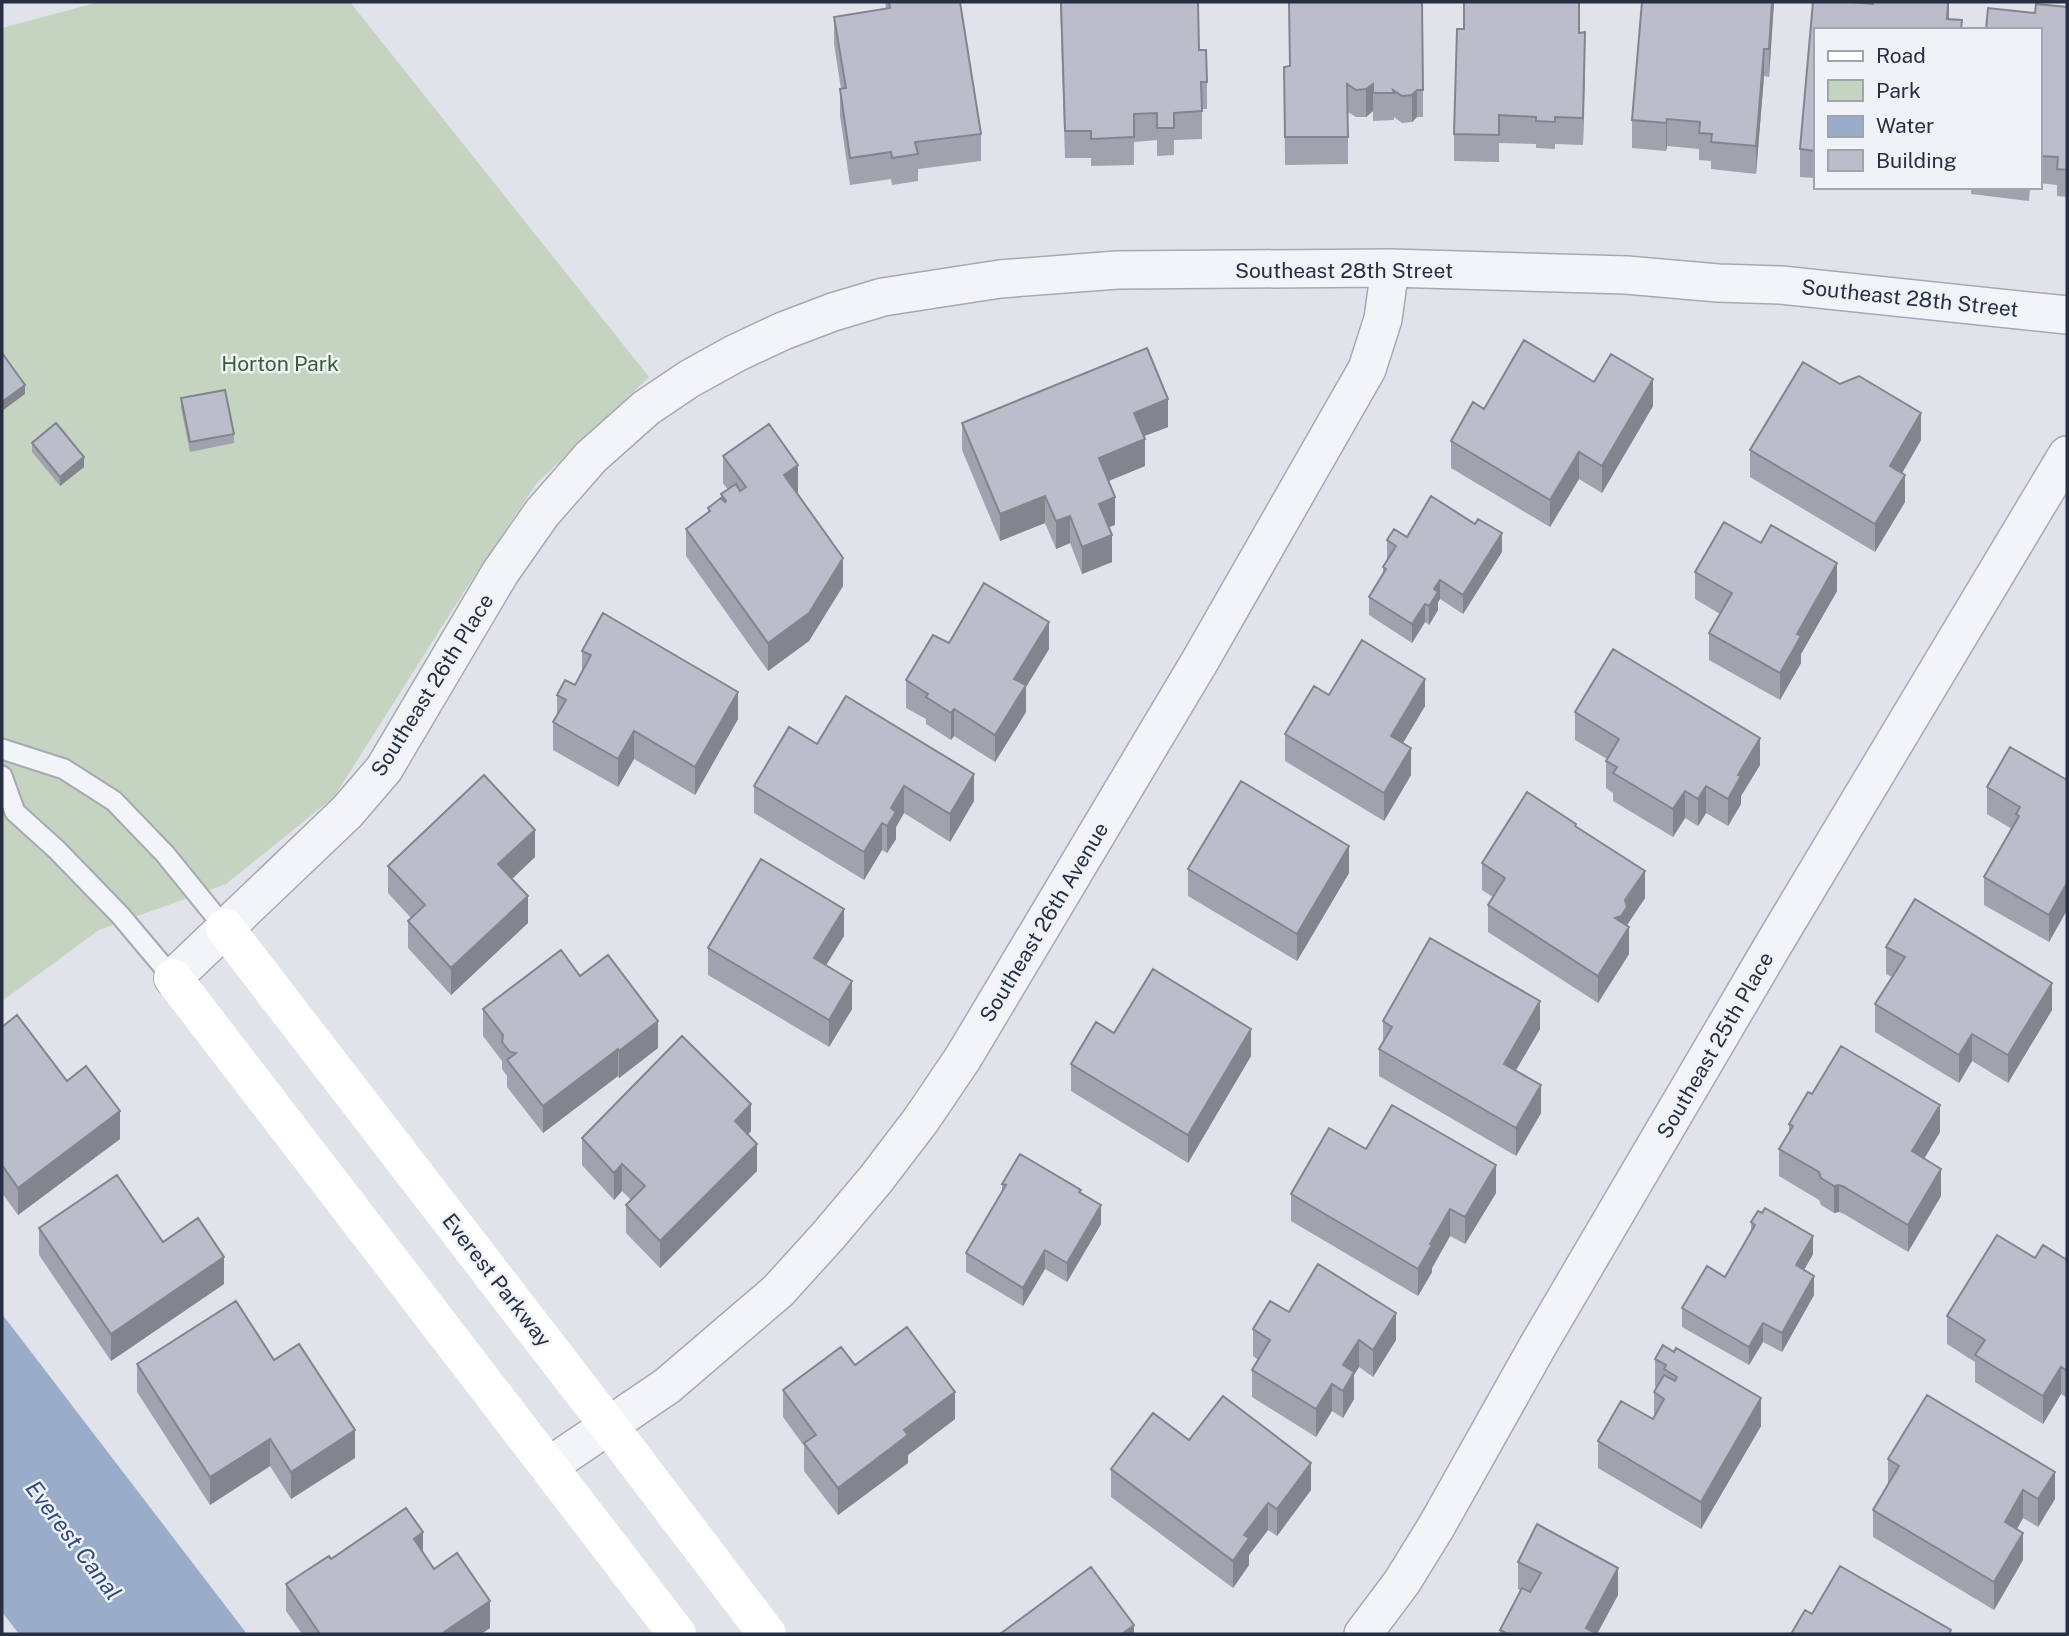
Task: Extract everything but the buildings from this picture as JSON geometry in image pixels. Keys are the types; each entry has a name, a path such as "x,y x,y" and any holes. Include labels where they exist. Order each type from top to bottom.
{"street":[{"name":"Southeast 28th Street","path":"646,408 689,379 736,353 783,331 883,297 1000,279 1117,270 1391,268 1626,275 1718,284 1782,285 2067,315"},
{"name":"Southeast 26th Avenue","path":"549,1466 667,1386 778,1291 876,1179 921,1120 963,1058 1200,662 1367,369 1383,319 1391,268"},
{"name":"Southeast 26th Place","path":"173,978 347,812 384,768 500,573 542,513 591,457 646,408"},
{"name":"Southeast 25th Place","path":"1363,1634 1402,1582 1436,1527 1536,1349 1759,970 2067,455"},
{"name":"Everest Parkway","path":"225,928 610,1426 767,1634"},
{"path":"173,978 677,1634"}],"lane":[{"path":"2,749 64,769 114,801 165,854 225,928"},
{"path":"2,776 15,812 57,850 120,915 173,978"}],"green space":[{"name":"Horton Park","path":"99,2 350,2 649,377 537,483 467,587 334,797 226,884 99,930 2,1001 2,28"}],"water":[{"name":"Everest Canal","path":"2,1314 247,1634 19,1634 2,1612"}]}
